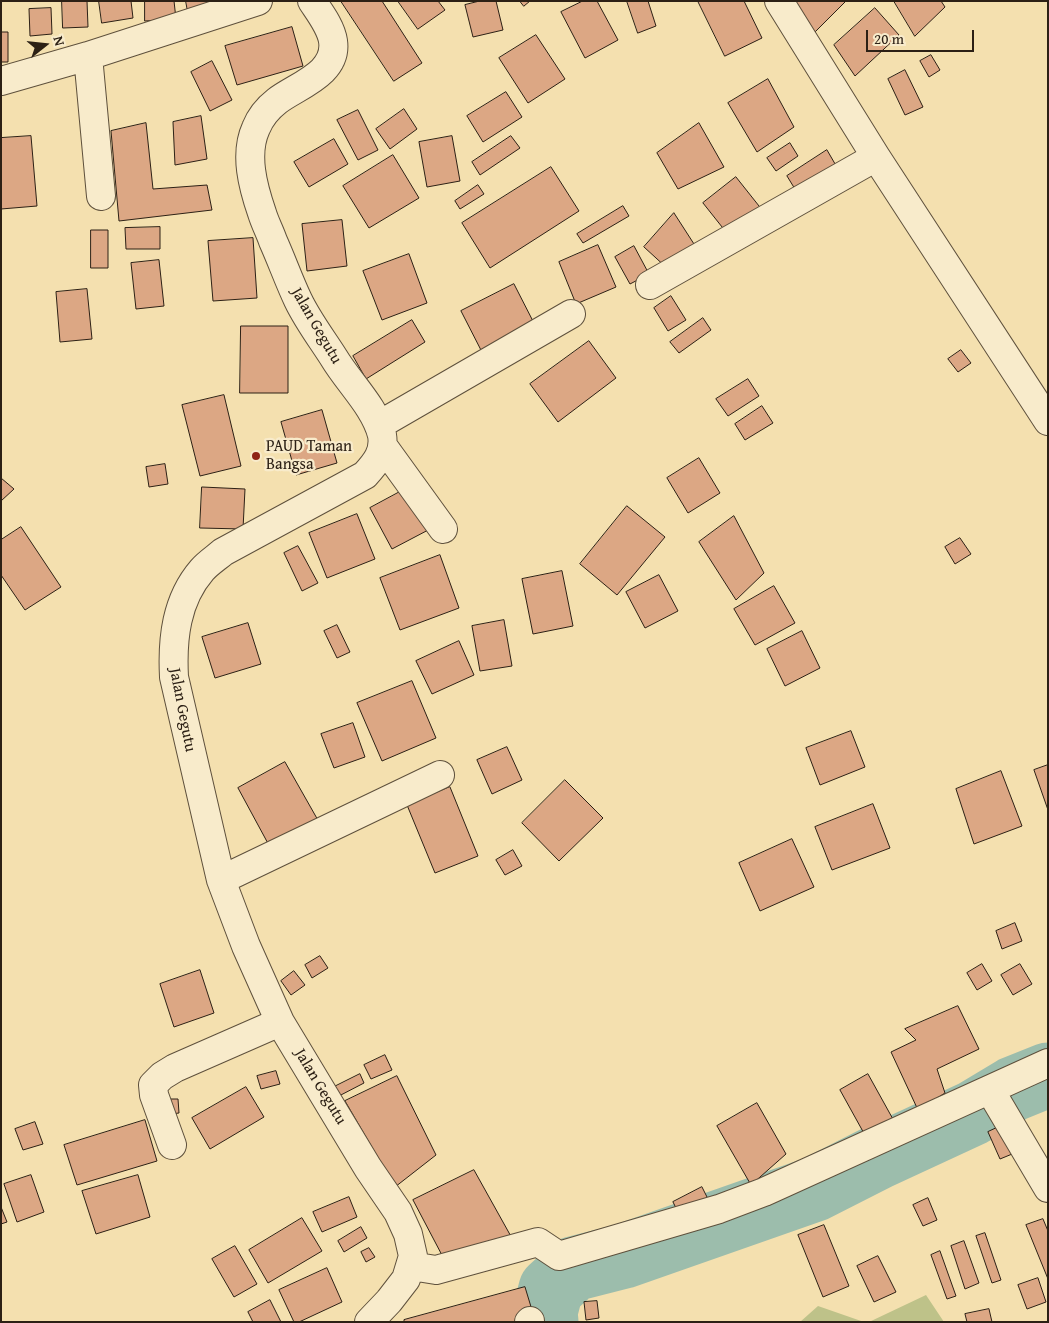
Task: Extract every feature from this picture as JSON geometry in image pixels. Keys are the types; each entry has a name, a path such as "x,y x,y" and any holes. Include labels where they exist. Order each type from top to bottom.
{"street":[{"path":"1,81 88,56 258,1"},
{"name":"Jalan Gegutu","path":"312,1 324,19 333,41 331,57 328,64 317,75 277,101 262,118 252,138 250,160 261,213 299,302 368,407 381,436 378,462 365,475 223,552 203,569 192,583 180,606 175,630 174,677 221,880 246,946 280,1022 368,1168 398,1212 408,1234 413,1256 411,1266"},
{"path":"779,1 876,157 1048,421"},
{"path":"88,56 101,196"},
{"path":"650,285 876,157"},
{"path":"443,529 381,436 571,314"},
{"path":"221,880 440,775"},
{"path":"172,1145 154,1095 153,1085 174,1068 280,1022"},
{"path":"369,1322 406,1279 411,1266 436,1270 538,1242 560,1256 719,1209 996,1101 1048,1063"},
{"path":"996,1101 1048,1188"}],"green space":[{"path":"926,1295 944,1322 869,1322"},
{"path":"818,1306 864,1322 800,1322"}],"building":[{"path":"62,1 87,1 88,27 63,28"},
{"path":"99,1 131,1 133,18 102,23"},
{"path":"145,1 174,1 176,19 145,21"},
{"path":"186,1 215,1 188,12"},
{"path":"341,1 382,1 422,63 394,81"},
{"path":"398,1 438,1 445,10 418,29"},
{"path":"480,1 496,1 503,30 473,37 465,5"},
{"path":"520,1 530,1 524,6"},
{"path":"583,1 597,1 618,40 585,58 561,12"},
{"path":"627,1 648,1 656,26 638,33"},
{"path":"698,1 744,1 762,38 725,56"},
{"path":"784,1 846,1 813,34"},
{"path":"894,1 941,1 945,7 915,36"},
{"path":"51,8 52,34 30,36 29,9"},
{"path":"875,8 899,35 855,76 834,45"},
{"path":"292,27 303,66 237,85 225,46"},
{"path":"1,32 8,32 8,62 1,62"},
{"path":"536,35 565,79 528,103 499,58"},
{"path":"931,55 940,70 929,77 920,61"},
{"path":"212,61 232,100 210,111 191,72"},
{"path":"905,70 923,107 905,115 888,79"},
{"path":"768,79 794,127 757,152 728,103"},
{"path":"506,92 522,117 483,142 467,116"},
{"path":"404,109 417,129 390,149 376,129"},
{"path":"358,110 378,150 358,160 337,120"},
{"path":"201,116 207,159 175,165 173,122"},
{"path":"146,123 153,189 207,185 212,210 119,221 111,131"},
{"path":"699,123 724,167 678,189 657,153"},
{"path":"31,136 37,206 1,209 1,138"},
{"path":"452,136 460,181 427,187 419,142"},
{"path":"511,136 520,148 480,175 472,162"},
{"path":"334,139 348,164 309,187 294,162"},
{"path":"790,143 798,156 776,171 767,158"},
{"path":"827,150 838,169 798,194 787,176"},
{"path":"393,155 419,198 369,228 343,186"},
{"path":"551,167 579,211 490,268 462,223"},
{"path":"736,177 763,211 730,237 703,203"},
{"path":"478,185 484,194 460,209 455,201"},
{"path":"623,206 629,216 583,243 577,234"},
{"path":"674,213 694,244 668,269 644,247"},
{"path":"342,220 347,266 307,271 302,224"},
{"path":"160,227 160,249 126,249 125,228"},
{"path":"91,230 108,230 108,268 91,268"},
{"path":"253,238 257,298 213,301 208,241"},
{"path":"598,245 616,287 576,304 559,262"},
{"path":"634,246 649,274 630,284 615,257"},
{"path":"409,254 427,303 382,320 363,271"},
{"path":"159,260 164,306 136,309 131,263"},
{"path":"514,284 537,329 484,356 461,311"},
{"path":"87,289 92,339 60,342 56,292"},
{"path":"671,296 686,320 668,331 654,308"},
{"path":"703,318 711,330 679,353 670,342"},
{"path":"412,320 425,342 366,379 353,356"},
{"path":"241,326 288,326 288,393 240,393"},
{"path":"589,341 616,378 558,422 530,384"},
{"path":"961,350 971,363 958,372 948,359"},
{"path":"748,379 759,396 728,416 716,399"},
{"path":"224,395 241,466 200,476 182,405"},
{"path":"762,406 773,423 745,440 735,424"},
{"path":"322,410 337,463 296,475 281,422"},
{"path":"699,458 720,493 688,513 667,478"},
{"path":"165,464 168,484 149,487 146,467"},
{"path":"1,478 14,489 1,501"},
{"path":"202,487 245,489 243,529 200,528"},
{"path":"409,487 432,528 392,549 370,508"},
{"path":"627,506 665,537 617,595 580,564"},
{"path":"357,514 375,559 327,578 309,533"},
{"path":"734,516 764,573 736,600 699,542"},
{"path":"21,527 61,587 25,610 1,575 1,540"},
{"path":"960,538 971,554 955,564 945,547"},
{"path":"298,546 318,583 302,591 284,553"},
{"path":"440,555 459,608 400,630 380,578"},
{"path":"562,571 573,626 533,634 522,579"},
{"path":"659,575 678,611 645,628 626,592"},
{"path":"774,586 795,623 755,645 734,609"},
{"path":"504,620 512,666 480,671 472,626"},
{"path":"248,623 261,664 215,678 202,637"},
{"path":"337,625 350,652 337,658 324,631"},
{"path":"802,631 820,668 785,686 767,649"},
{"path":"459,641 474,675 432,694 416,661"},
{"path":"412,681 436,738 382,761 357,703"},
{"path":"353,723 365,757 334,768 321,734"},
{"path":"851,731 865,767 820,785 806,748"},
{"path":"507,747 522,780 492,794 477,760"},
{"path":"285,762 319,822 271,849 238,788"},
{"path":"1048,765 1048,810 1034,770"},
{"path":"1001,771 1022,826 974,844 956,789"},
{"path":"565,780 603,818 559,861 522,823"},
{"path":"450,787 478,856 435,873 407,805"},
{"path":"873,804 890,848 832,870 815,827"},
{"path":"792,839 814,887 760,911 739,863"},
{"path":"513,850 522,866 505,875 496,860"},
{"path":"1015,923 1022,941 1002,949 996,931"},
{"path":"320,956 328,968 312,978 305,965"},
{"path":"982,964 992,981 977,990 967,973"},
{"path":"1020,964 1032,984 1013,995 1001,975"},
{"path":"200,970 214,1013 174,1027 160,984"},
{"path":"294,971 305,985 291,995 281,981"},
{"path":"958,1006 979,1049 937,1069 945,1093 918,1110 891,1052 916,1040 905,1029"},
{"path":"385,1055 392,1070 371,1079 364,1065"},
{"path":"276,1071 280,1084 261,1089 257,1076"},
{"path":"360,1074 364,1083 337,1097 332,1088"},
{"path":"868,1074 894,1121 866,1137 840,1090"},
{"path":"397,1076 436,1155 395,1187 345,1101"},
{"path":"246,1087 264,1117 210,1149 192,1118"},
{"path":"169,1099 178,1099 179,1113 171,1114"},
{"path":"757,1103 786,1154 751,1185 717,1126"},
{"path":"145,1120 157,1161 77,1185 64,1145"},
{"path":"35,1122 43,1144 23,1150 15,1129"},
{"path":"1005,1124 1017,1152 1000,1159 988,1132"},
{"path":"474,1170 513,1240 444,1259 413,1200"},
{"path":"31,1175 44,1212 17,1222 4,1184"},
{"path":"138,1175 150,1217 96,1234 82,1191"},
{"path":"702,1187 709,1201 680,1216 673,1202"},
{"path":"349,1197 357,1217 322,1232 313,1212"},
{"path":"928,1198 937,1220 923,1226 913,1205"},
{"path":"1,1207 7,1222 1,1224"},
{"path":"302,1218 322,1251 268,1283 249,1250"},
{"path":"1043,1219 1048,1231 1048,1279 1026,1225"},
{"path":"824,1225 849,1286 823,1297 798,1235"},
{"path":"361,1227 367,1238 344,1252 338,1241"},
{"path":"985,1233 1001,1280 992,1283 976,1236"},
{"path":"964,1241 979,1283 965,1289 951,1246"},
{"path":"235,1246 257,1284 234,1297 212,1259"},
{"path":"369,1248 375,1257 366,1262 361,1252"},
{"path":"940,1251 956,1296 947,1299 931,1255"},
{"path":"878,1256 896,1292 874,1302 857,1266"},
{"path":"327,1268 342,1302 299,1322 294,1322 279,1290"},
{"path":"1038,1278 1046,1302 1027,1309 1018,1285"},
{"path":"525,1287 535,1320 527,1322 404,1322 404,1320"},
{"path":"270,1300 281,1322 253,1322 248,1312"},
{"path":"597,1301 599,1318 586,1320 584,1302"},
{"path":"989,1309 992,1322 967,1322 965,1314"}],"waterway":[{"path":"546,1322 545,1312 551,1289 573,1269 624,1256 815,1189 878,1157 973,1113 1013,1089 1048,1075"}],"place":[{"name":"PAUD Taman Bangsa","path":"256,456"}]}
